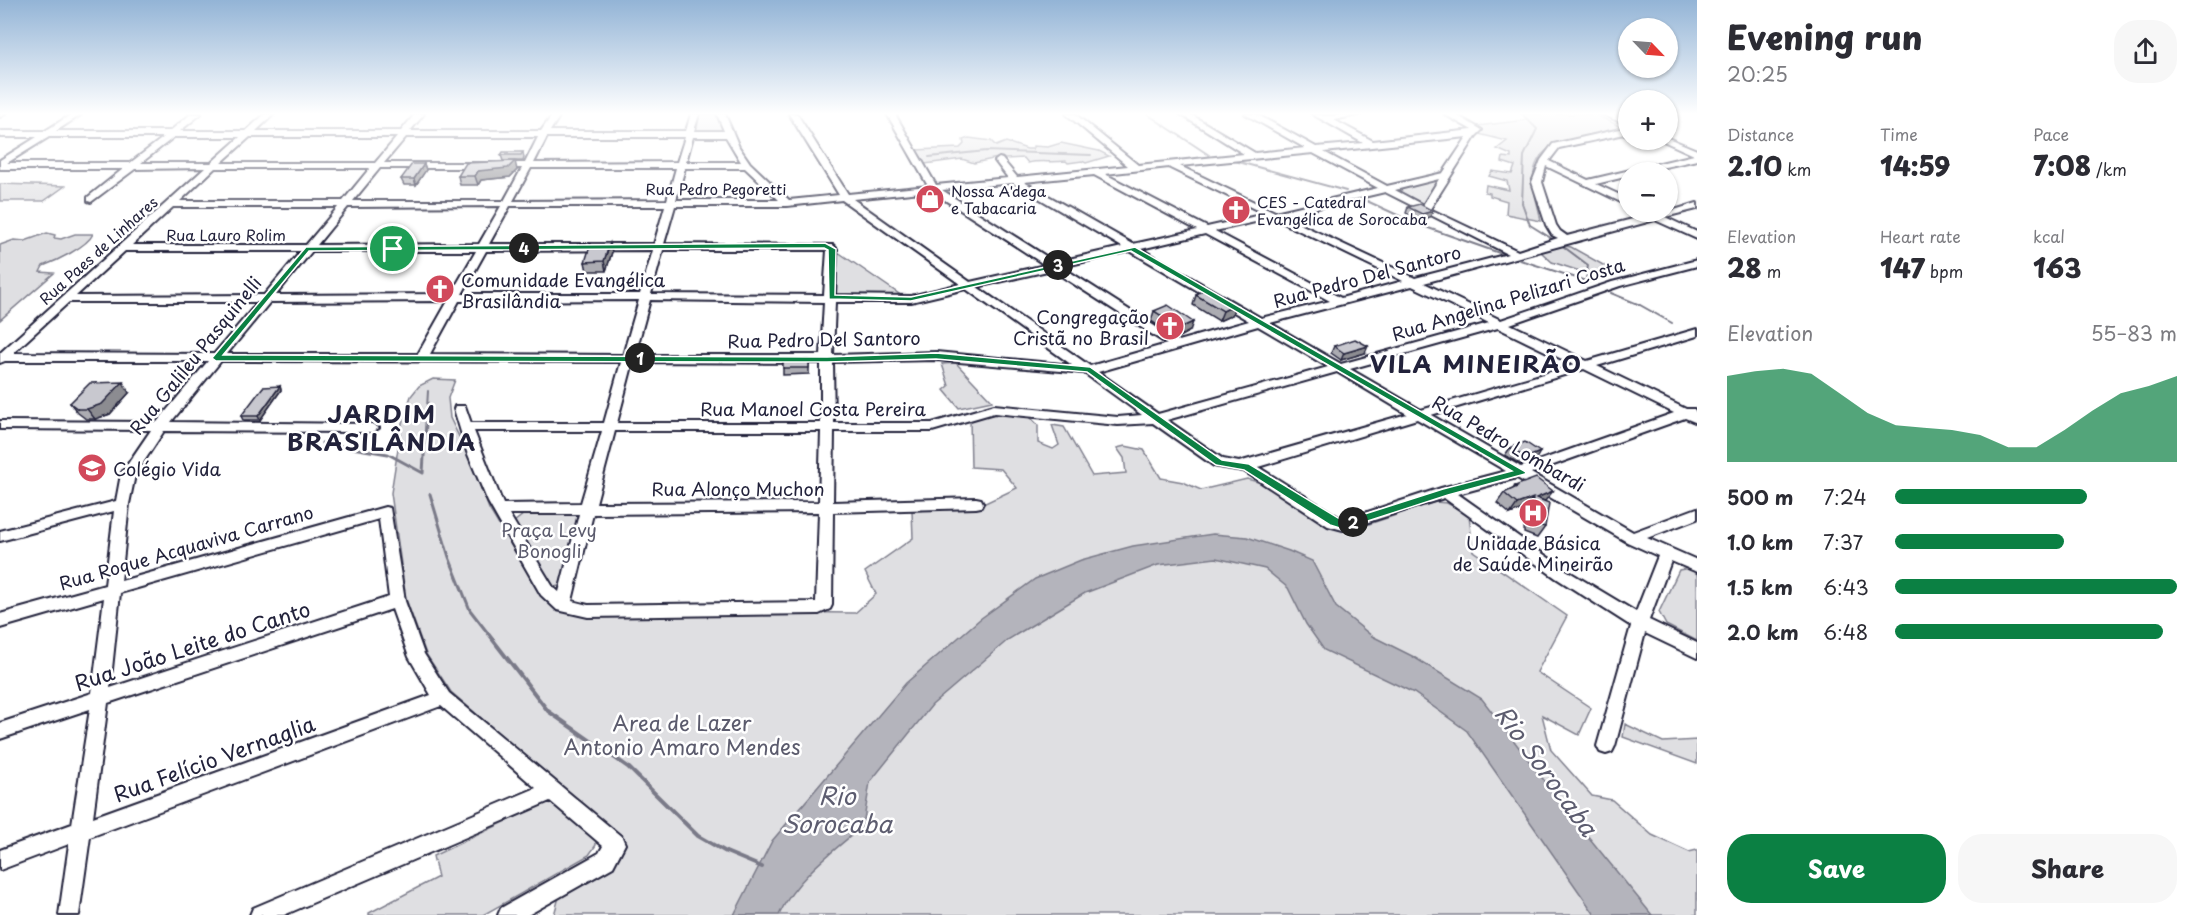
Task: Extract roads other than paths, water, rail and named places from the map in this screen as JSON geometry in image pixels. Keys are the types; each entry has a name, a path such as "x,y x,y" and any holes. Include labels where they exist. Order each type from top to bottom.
{"street":[{"path":"0,165 13,157"},
{"path":"91,199 144,157"},
{"name":"Rua Paes de Linhares","path":"1,358 224,157"},
{"name":"Rua Galileu Pasquinelli","path":"69,915 100,698 122,504 128,474 160,427 265,298 385,157"},
{"path":"422,358 532,157"},
{"path":"563,606 587,508 682,157"},
{"path":"741,157 747,165 787,203"},
{"path":"820,157 846,199 973,286 1219,463 1239,468 1697,332"},
{"path":"915,157 934,189 1176,345"},
{"path":"1122,157 1137,169"},
{"name":"Rua Pedro Pegoretti","path":"172,204 787,203 846,199 1247,157"},
{"path":"1324,157 1517,255"},
{"path":"1425,210 1458,157"},
{"path":"1548,157 1537,182 1551,225 1556,233 1566,239"},
{"path":"1671,162 1691,157"},
{"name":"Rua Pedro Lombardi","path":"999,161 1014,180 1132,249 1632,537 1697,566"},
{"path":"1544,162 1618,198"},
{"path":"0,165 747,165"},
{"path":"1173,166 1499,324 1693,414"},
{"path":"1096,173 1340,302"},
{"path":"68,299 831,297 911,299 1446,175"},
{"path":"1587,183 1618,176"},
{"name":"Rua Pedro Del Santoro","path":"1678,209 1697,206"},
{"name":"Rua Pedro Del Santoro","path":"216,358 827,359 936,356 1090,370 1260,322 1517,255 1623,222"},
{"path":"1667,222 1697,236"},
{"name":"Rua Lauro Rolim","path":"123,248 817,246 832,249 831,297"},
{"name":"Rua Angelina Pelizari Costa","path":"1157,418 1499,324 1616,284 1697,262"},
{"path":"460,409 474,452 500,509 547,591 563,606 588,611 819,608 824,605 828,427 827,359 831,297"},
{"path":"1,358 216,358"},
{"name":"Rua Manoel Costa Pereira","path":"467,427 932,427 994,409 1118,421 1157,418"},
{"path":"1246,466 1334,522 1343,525 1446,492 1521,472 1693,414"},
{"path":"0,425 372,428"},
{"path":"1446,492 1561,574 1640,623 1697,651"},
{"name":"Rua Alonço Muchon","path":"500,509 826,507 976,503"},
{"path":"0,536 122,504"},
{"name":"Rua Roque Acquaviva Carrano","path":"0,621 382,510 387,513 397,602"},
{"path":"1632,537 1697,513"},
{"path":"1606,746 1640,623 1667,553"},
{"path":"397,602 417,657 443,698 615,844 606,860 508,915"},
{"name":"Rua João Leite do Canto","path":"0,731 397,602"},
{"name":"Rua Felício Vernaglia","path":"0,860 443,698"},
{"path":"260,915 553,790"}],"water":[{"name":"Rio Sorocaba","path":"1213,534 1247,537 1312,561 1336,607 1372,636 1412,656 1482,699 1569,813 1652,915 1595,915 1467,731 1414,693 1324,650 1306,624 1288,588 1265,569 1216,558 1158,565 1085,593 1009,639 932,705 870,782 863,826 805,878 795,889 779,915 734,915 772,841 906,683 980,619 1035,579 1081,560 1133,546"}],"waterway":[{"path":"1524,157 1522,203 1530,225 1554,240"},
{"path":"1235,161 1346,191"},
{"path":"1367,201 1417,224 1508,256"},
{"path":"1560,244 1588,265 1586,280"},
{"path":"1514,258 1589,282"},
{"path":"1611,293 1640,305 1672,323"},
{"path":"426,424 428,391"},
{"path":"322,443 388,454 423,473 426,422"},
{"path":"430,494 449,557 470,610 494,641"},
{"path":"493,640 548,711 628,767 698,836 726,852 762,867"}],"place":[{"name":"Nossa A'dega e Tabacaria","path":"930,199"},
{"name":"CES - Catedral Evangélica de Sorocaba","path":"1236,210"},
{"name":"Comunidade Evangélica Brasilândia","path":"440,289"},
{"name":"Congregação Cristã no Brasil","path":"1170,326"},
{"name":"Colégio Vida","path":"92,468"},
{"name":"Unidade Básica de Saúde Mineirão","path":"1533,513"}],"district":[{"name":"VILA MINEIRÃO","path":"1476,363"},
{"name":"JARDIM BRASILÂNDIA","path":"382,427"}],"park label":[{"name":"Praça Levy Bonogli","path":"549,539"},
{"name":"Area de Lazer Antonio Amaro Mendes","path":"682,734"}]}
